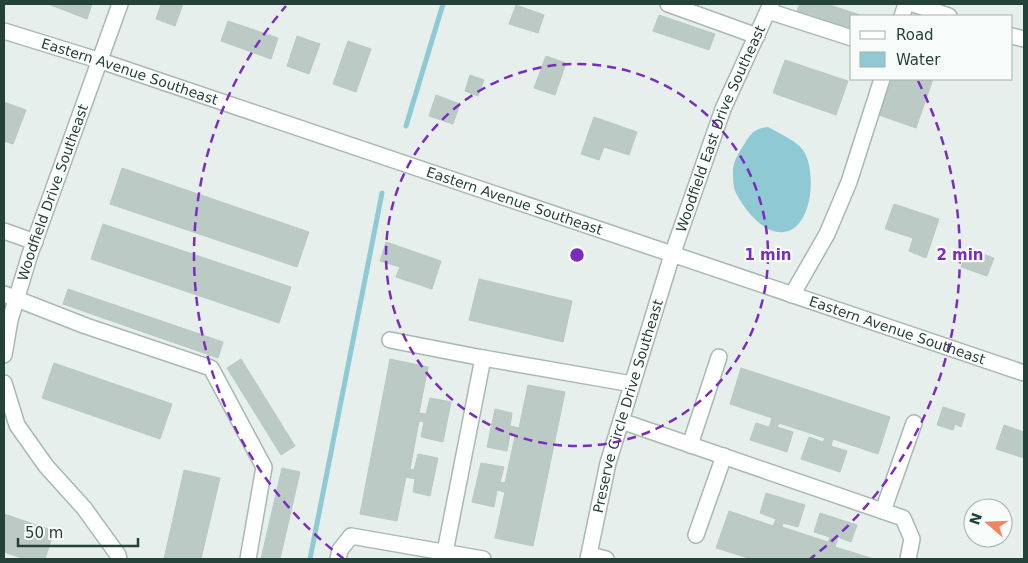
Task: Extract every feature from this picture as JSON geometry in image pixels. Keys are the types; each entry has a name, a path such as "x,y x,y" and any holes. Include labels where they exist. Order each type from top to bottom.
{"street":[{"name":"Woodfield Drive Southeast","path":"4,356 10,296 35,242 120,4"},
{"path":"668,4 757,36"},
{"path":"914,4 946,15"},
{"path":"770,7 850,37"},
{"name":"Woodfield East Drive Southeast","path":"672,255 723,109 770,7"},
{"name":"Eastern Avenue Southeast","path":"4,31 101,61 1024,373"},
{"path":"792,295 827,234 849,182 882,80"},
{"path":"4,231 35,242"},
{"name":"Preserve Circle Drive Southeast","path":"589,557 608,463 672,255"},
{"path":"10,296 86,326 211,368 264,467 248,559"},
{"path":"390,340 632,384"},
{"path":"690,445 719,356"},
{"path":"445,552 483,358"},
{"path":"4,383 10,427 84,508 119,559"},
{"path":"621,421 902,518 912,539 908,559"},
{"path":"883,511 914,423"},
{"path":"696,535 724,456"},
{"path":"338,559 340,550 351,536 483,559"},
{"path":"589,557 606,559"}],"water":[{"path":"768,127 792,140 803,150 810,171 810,197 806,210 794,228 784,232 769,229 756,220 740,199 734,185 733,167 747,139 757,130"}],"building":[{"path":"48,4 92,4 87,19"},
{"path":"161,4 183,4 175,26 156,19"},
{"path":"800,4 827,4 860,15 850,15 850,28 797,11"},
{"path":"516,5 544,15 538,33 509,24"},
{"path":"659,15 715,34 709,50 653,31"},
{"path":"228,21 278,38 271,59 221,41"},
{"path":"297,36 320,44 309,74 287,66"},
{"path":"348,41 371,49 356,92 333,84"},
{"path":"546,56 566,63 555,95 534,88"},
{"path":"785,60 848,81 836,115 773,93"},
{"path":"470,75 484,80 478,96 465,91"},
{"path":"892,80 933,80 916,128 879,115"},
{"path":"436,95 460,104 453,124 429,116"},
{"path":"4,102 26,110 13,144 4,141"},
{"path":"594,117 637,132 629,155 604,147 599,160 581,154"},
{"path":"122,168 309,232 297,267 110,204"},
{"path":"894,204 939,219 926,258 909,251 913,238 885,229"},
{"path":"103,224 291,287 279,323 91,259"},
{"path":"386,242 441,261 432,289 396,277 400,267 380,261"},
{"path":"968,249 994,258 987,276 961,267"},
{"path":"479,279 572,301 563,342 469,320"},
{"path":"68,289 223,342 218,358 63,304"},
{"path":"241,359 295,446 281,455 227,368"},
{"path":"390,359 428,367 419,413 426,414 430,398 451,402 443,442 421,437 424,422 419,421 410,469 414,470 418,454 438,458 430,496 413,492 415,479 406,477 397,521 360,514"},
{"path":"54,363 172,404 160,439 42,398"},
{"path":"741,368 890,417 878,454 833,439 831,446 847,451 840,472 801,459 809,437 823,442 825,438 779,423 777,427 793,432 787,452 750,440 756,423 769,427 772,418 730,404"},
{"path":"528,385 565,392 533,546 495,538 505,492 497,490 494,507 472,502 481,463 504,467 500,482 505,483 515,436 510,435 507,451 487,447 495,409 512,413 510,426 519,428"},
{"path":"943,407 965,414 961,427 955,424 953,430 937,425"},
{"path":"1004,425 1024,432 1024,458 996,449"},
{"path":"282,468 300,472 280,559 261,559"},
{"path":"184,470 220,478 201,559 164,559"},
{"path":"766,493 805,505 798,527 783,523 782,527 828,542 830,537 814,532 820,513 857,525 851,542 838,537 835,547 874,559 751,559 716,548 729,511 773,526 776,519 760,513"},
{"path":"4,514 54,531 45,559 25,559 4,552"}],"waterway":[{"path":"406,126 443,4"},
{"path":"310,559 382,193"}]}
